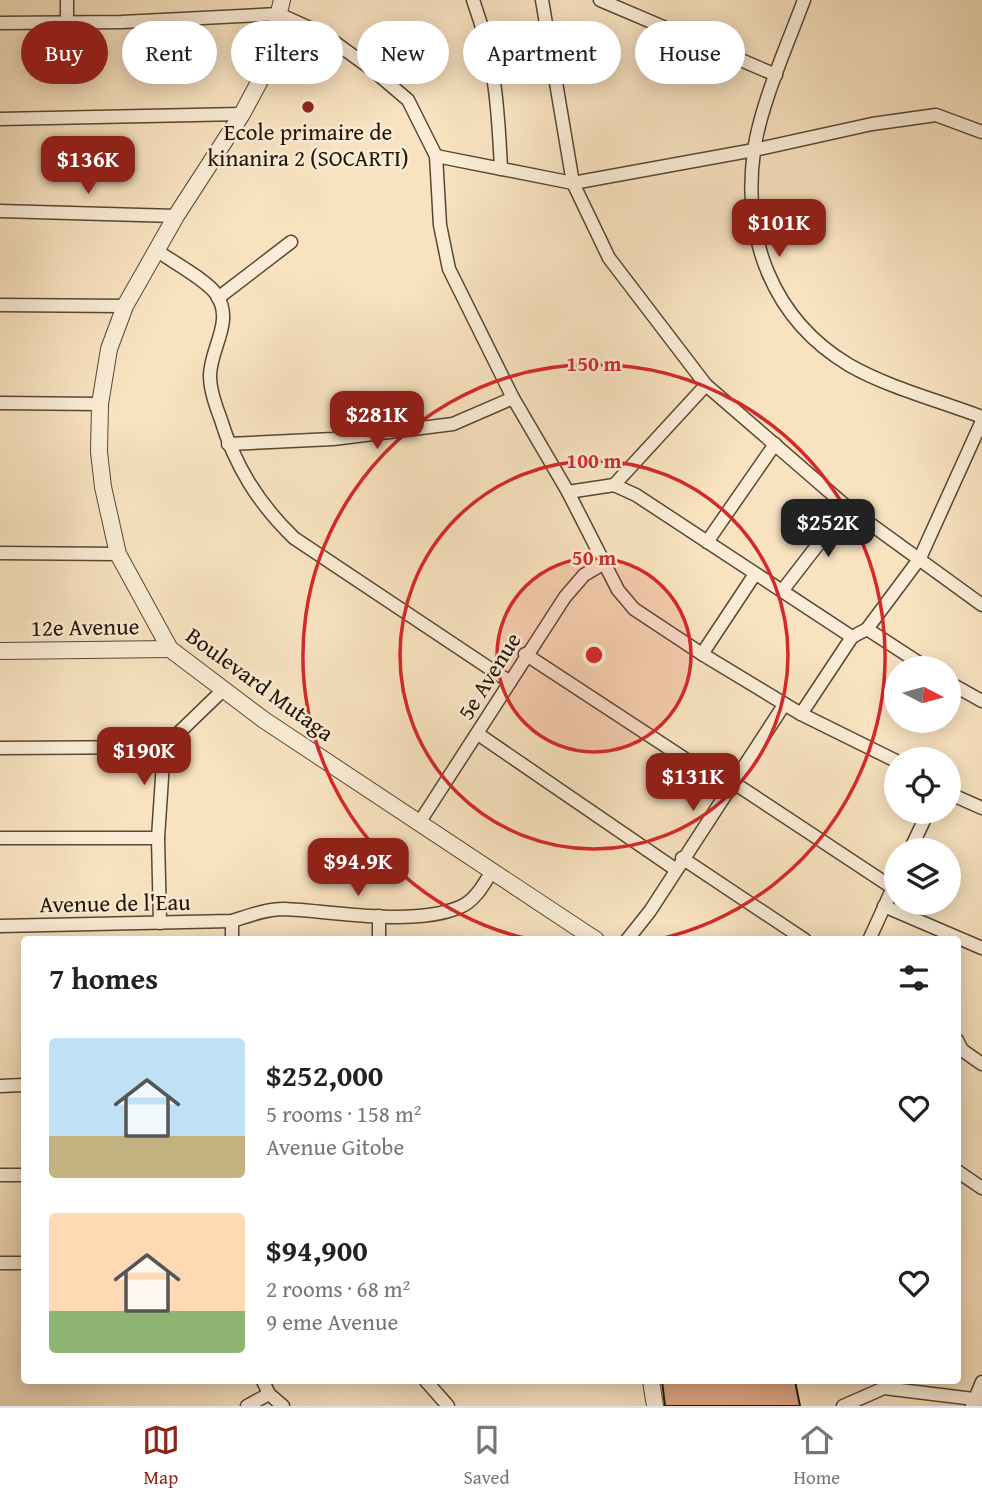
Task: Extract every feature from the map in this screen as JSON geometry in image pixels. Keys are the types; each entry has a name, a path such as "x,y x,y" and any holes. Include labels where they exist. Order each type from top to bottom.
{"street":[{"path":"67,0 67,21"},
{"path":"473,0 485,32 498,92 501,169"},
{"path":"542,0 573,183 609,258 706,385 847,507 982,605"},
{"path":"600,0 776,75"},
{"path":"801,714 852,637 867,629 920,558 982,419 850,366 823,346 773,288 755,243 754,150 776,75 804,0"},
{"path":"94,21 280,7 325,35 408,100 436,156 440,225 449,270 513,398 568,492 618,590 634,609 702,654 801,714 884,755"},
{"name":"Boulevard Mutaga","path":"280,7 264,73 242,114 156,250 125,306 110,349 100,404 103,487 118,554 170,649 223,690 590,936"},
{"path":"0,23 21,23"},
{"path":"0,119 242,114"},
{"path":"436,156 573,183 754,150 872,124 936,115 981,128"},
{"path":"0,211 176,216"},
{"path":"218,298 291,242"},
{"path":"156,250 216,293 223,313 222,332 210,374 212,394 228,444 248,485 268,512 294,538 510,682"},
{"path":"0,305 125,306"},
{"path":"614,485 706,385"},
{"path":"228,444 333,439 453,424 513,398"},
{"path":"0,403 100,404"},
{"path":"707,542 775,444"},
{"path":"568,492 614,485 636,495 852,637"},
{"path":"782,592 847,507"},
{"path":"0,553 118,554"},
{"name":"5e Avenue","path":"419,822 478,734 525,654 578,582 606,562"},
{"path":"702,654 755,574"},
{"path":"867,629 909,656"},
{"name":"12e Avenue","path":"0,651 170,649"},
{"path":"525,654 732,786 884,878"},
{"path":"961,689 982,701"},
{"path":"160,923 158,838 164,747 223,690"},
{"path":"630,936 650,911 785,705"},
{"path":"478,734 798,936"},
{"path":"0,748 164,747"},
{"path":"961,799 982,808"},
{"path":"0,838 158,838"},
{"name":"Avenue de l'Eau","path":"0,926 232,922 254,914 282,909 379,916 426,914 461,906 477,893 492,872"},
{"path":"871,936 884,906"},
{"path":"905,915 954,936"},
{"path":"379,916 379,936"},
{"path":"232,922 232,936"},
{"path":"32,926 32,936"},
{"path":"961,939 982,948"},
{"path":"961,1048 982,1064"},
{"path":"0,1086 21,1085"},
{"path":"961,1174 982,1188"},
{"path":"0,1175 21,1175"},
{"path":"0,1263 21,1263"},
{"path":"843,1406 884,1388 976,1401 982,1382"},
{"path":"264,1384 269,1394 283,1406"},
{"path":"428,1384 448,1406"},
{"path":"651,1384 655,1406"},
{"path":"247,1406 269,1394"}],"building":[{"path":"662,1384 796,1384 800,1406 665,1406"}],"place":[{"name":"Ecole primaire de kinanira 2 (SOCARTI)","path":"308,107"}]}
